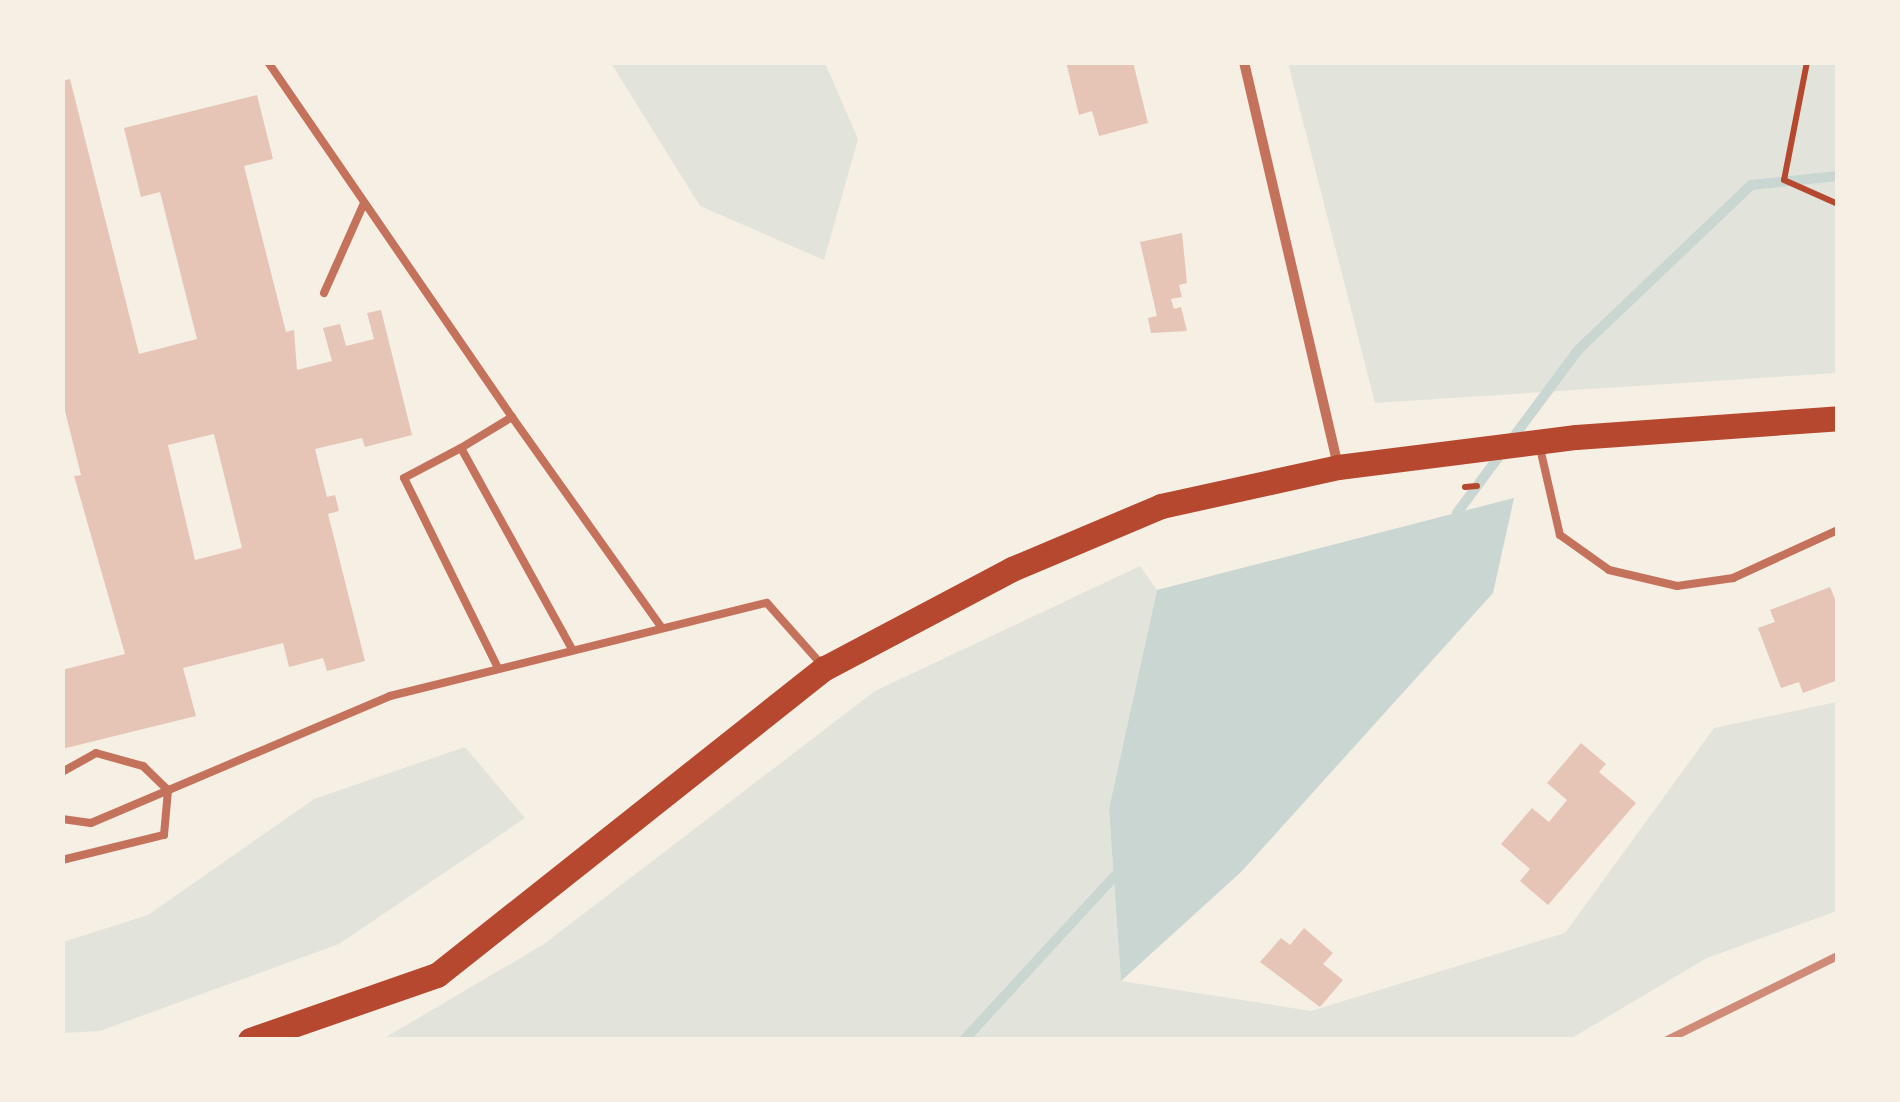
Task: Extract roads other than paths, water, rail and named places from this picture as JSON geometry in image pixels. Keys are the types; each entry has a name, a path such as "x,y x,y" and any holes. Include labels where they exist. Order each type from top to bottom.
{"main road":[{"path":"1736,426 1838,405"},
{"path":"250,1040 438,975 825,668 1012,570 1161,506 1338,467 1456,456 1576,438 1838,418"}],"street":[{"path":"1244,62 1338,467"}],"lane":[{"path":"268,62 661,626"},
{"path":"324,293 364,203"},
{"path":"498,668 404,478 512,417"},
{"path":"1539,444 1560,535 1609,570 1677,586 1733,578 1838,530"},
{"path":"462,448 572,649"},
{"path":"62,819 91,822 390,696 661,626 767,603 825,668"},
{"path":"62,772 96,753 143,766 168,790"},
{"path":"62,860 164,835 168,790"}],"waterway":[{"path":"1457,513 1579,349 1751,185 1838,176"},
{"path":"964,1040 1114,877"}],"railway":[{"path":"1667,1040 1838,956"}]}
